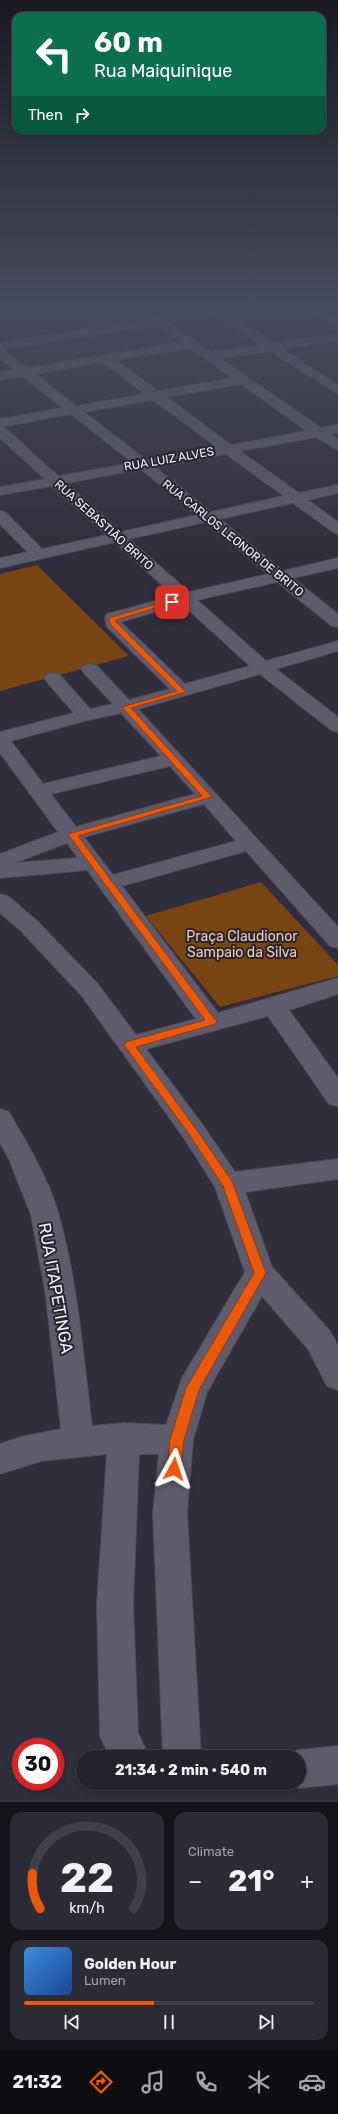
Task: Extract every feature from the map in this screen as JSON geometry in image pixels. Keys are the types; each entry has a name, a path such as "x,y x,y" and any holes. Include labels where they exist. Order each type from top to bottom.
{"street":[{"name":"RUA CARLOS LEONOR DE BRITO","path":"49,392 142,464 279,577 338,622"},
{"path":"0,415 67,407 152,392"},
{"path":"153,392 338,529"},
{"path":"261,392 338,446"},
{"path":"0,423 67,407"},
{"name":"RUA LUIZ ALVES","path":"0,491 338,429"},
{"name":"RUA SEBASTIÃO BRITO","path":"0,431 263,668 337,725"},
{"path":"0,563 295,498 338,490"},
{"path":"0,515 38,554"},
{"path":"182,692 112,620 116,616 186,598 338,563"},
{"path":"212,1022 94,863 37,791 0,739 86,715 126,707 182,692 338,646"},
{"path":"90,669 174,759 338,941"},
{"path":"52,678 86,715"},
{"path":"37,791 174,759"},
{"path":"0,861 72,834 208,797"},
{"path":"109,883 249,844"},
{"path":"0,871 94,863"},
{"path":"0,900 28,925 89,989 193,1131 228,1184 260,1273 319,1340 338,1376"},
{"path":"130,1045 274,1006 338,986"},
{"path":"274,1006 338,1097"},
{"name":"RUA ITAPETINGA","path":"0,1119 22,1158 45,1216 60,1290 78,1441"},
{"path":"228,1184 338,1169"},
{"path":"182,1750 170,1513 177,1440 193,1388 260,1273"},
{"path":"124,1438 114,1604 119,1736 126,1750"},
{"path":"0,1459 16,1452 78,1441 124,1438 177,1440"},
{"path":"306,1768 338,1765"}],"green space":[{"path":"37,565 129,656 0,691 0,574"},
{"name":"Praça Claudionor Sampaio da Silva","path":"261,882 338,965 338,976 220,1007 146,916"}],"route":[{"path":"172,602 112,618 113,622 182,692 126,707 208,797 72,834 212,1022 130,1045 193,1131 228,1184 260,1273 193,1388 177,1440 174,1469"}]}
